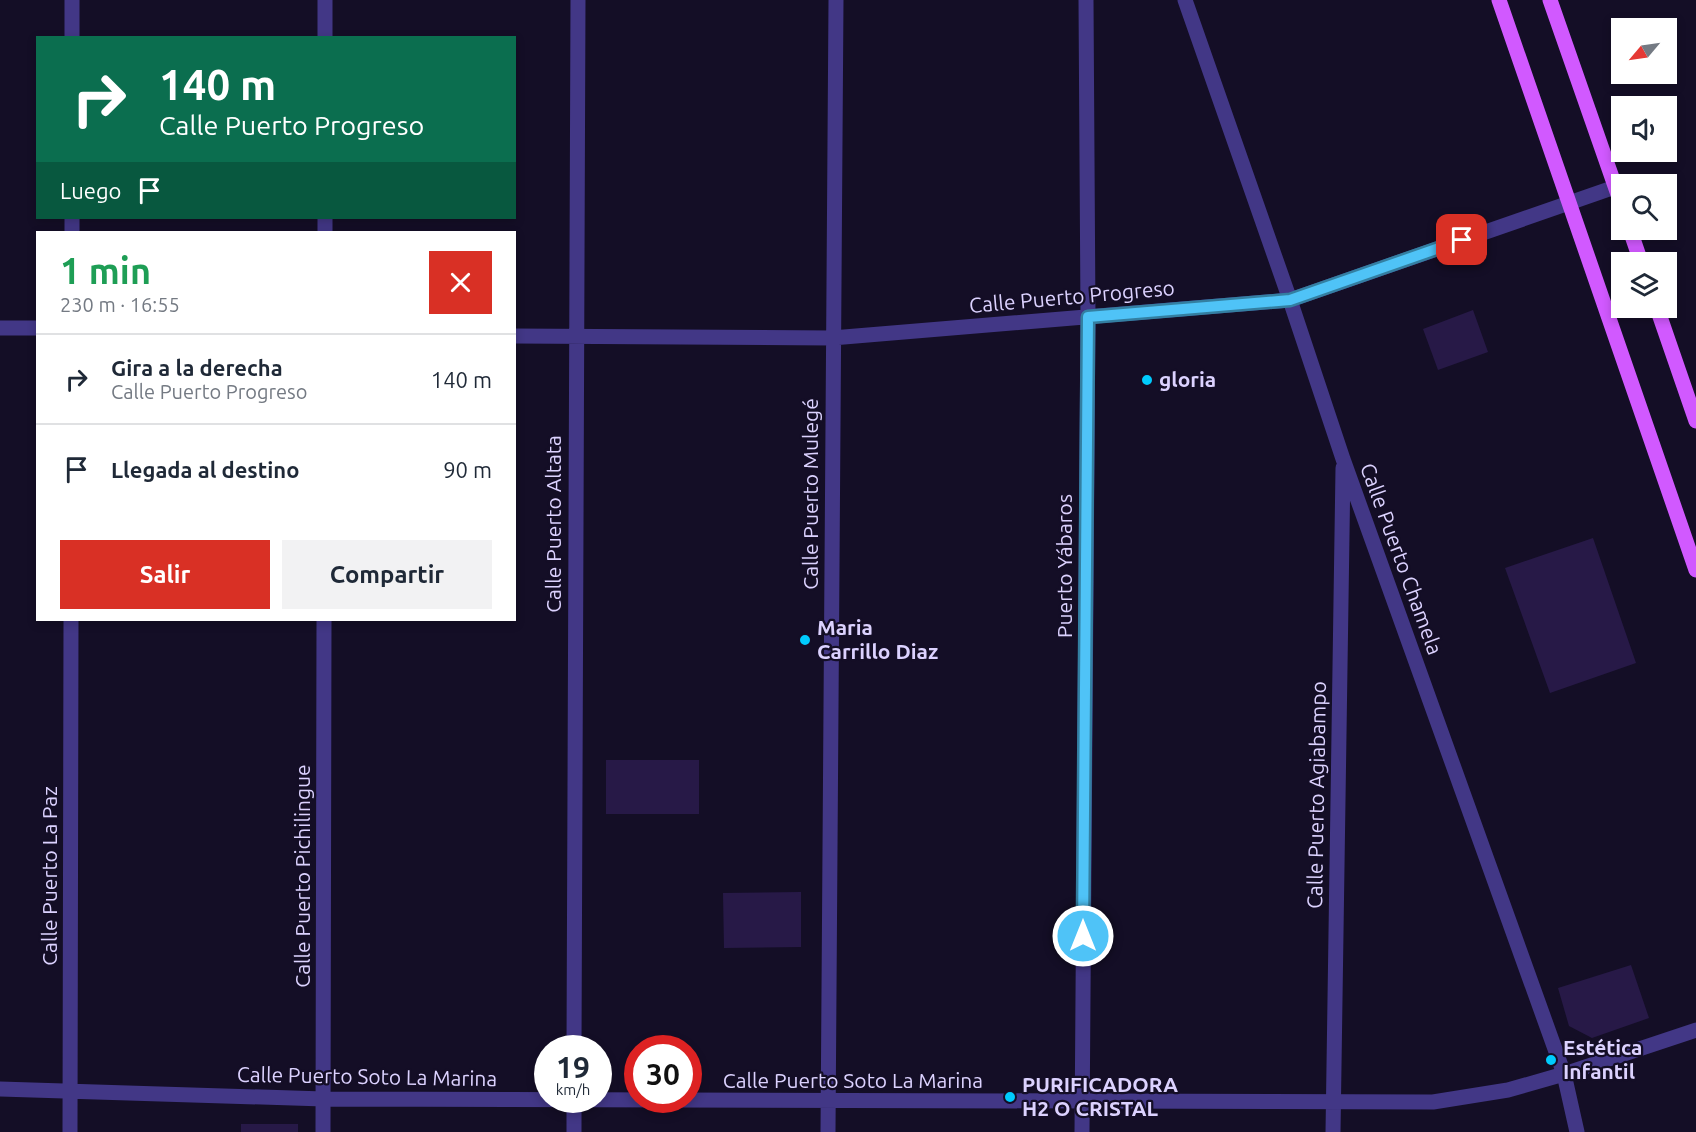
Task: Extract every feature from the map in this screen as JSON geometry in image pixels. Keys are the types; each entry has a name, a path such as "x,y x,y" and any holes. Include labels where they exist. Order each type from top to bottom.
{"main road":[{"path":"1498,0 1696,570"},
{"path":"1550,0 1611,175"},
{"path":"1661,318 1691,390 1696,421"}],"street":[{"path":"72,0 72,36"},
{"path":"325,0 325,36"},
{"name":"Calle Puerto Altata","path":"574,1035 578,0"},
{"name":"Calle Puerto Mulegé","path":"828,1132 836,0"},
{"name":"Puerto Yábaros","path":"1082,1132 1088,317 1086,0"},
{"name":"Calle Puerto Chamela","path":"1185,0 1343,459 1564,1074 1577,1132"},
{"name":"Calle Puerto Progreso","path":"516,336 832,338 1290,300 1611,188"},
{"path":"0,328 36,328"},
{"name":"Calle Puerto Agiabampo","path":"1333,1132 1343,459"},
{"name":"Calle Puerto La Paz","path":"70,1132 71,621"},
{"name":"Calle Puerto Pichilingue","path":"323,1132 324,621"},
{"name":"Calle Puerto Soto La Marina","path":"612,1100 1333,1104 1433,1102 1508,1090 1696,1030"},
{"name":"Calle Puerto Soto La Marina","path":"0,1089 70,1089 324,1099 534,1100"},
{"path":"574,1113 574,1132"}],"building":[{"path":"1473,310 1488,352 1438,370 1423,329"},
{"path":"1593,538 1636,663 1550,693 1505,568"},
{"path":"606,760 699,760 699,814 606,814"},
{"path":"801,892 801,947 724,948 723,893"},
{"path":"1631,965 1649,1018 1592,1038 1569,1026 1558,988"},
{"path":"241,1124 298,1124 298,1132 241,1132"}],"place":[{"name":"gloria","path":"1147,380"},
{"name":"Maria Carrillo Diaz","path":"805,640"},
{"name":"Estética Infantil","path":"1551,1060"},
{"name":"PURIFICADORA H2 O CRISTAL","path":"1010,1097"}],"route":[{"path":"1083,936 1088,317 1290,300 1462,240"}]}
